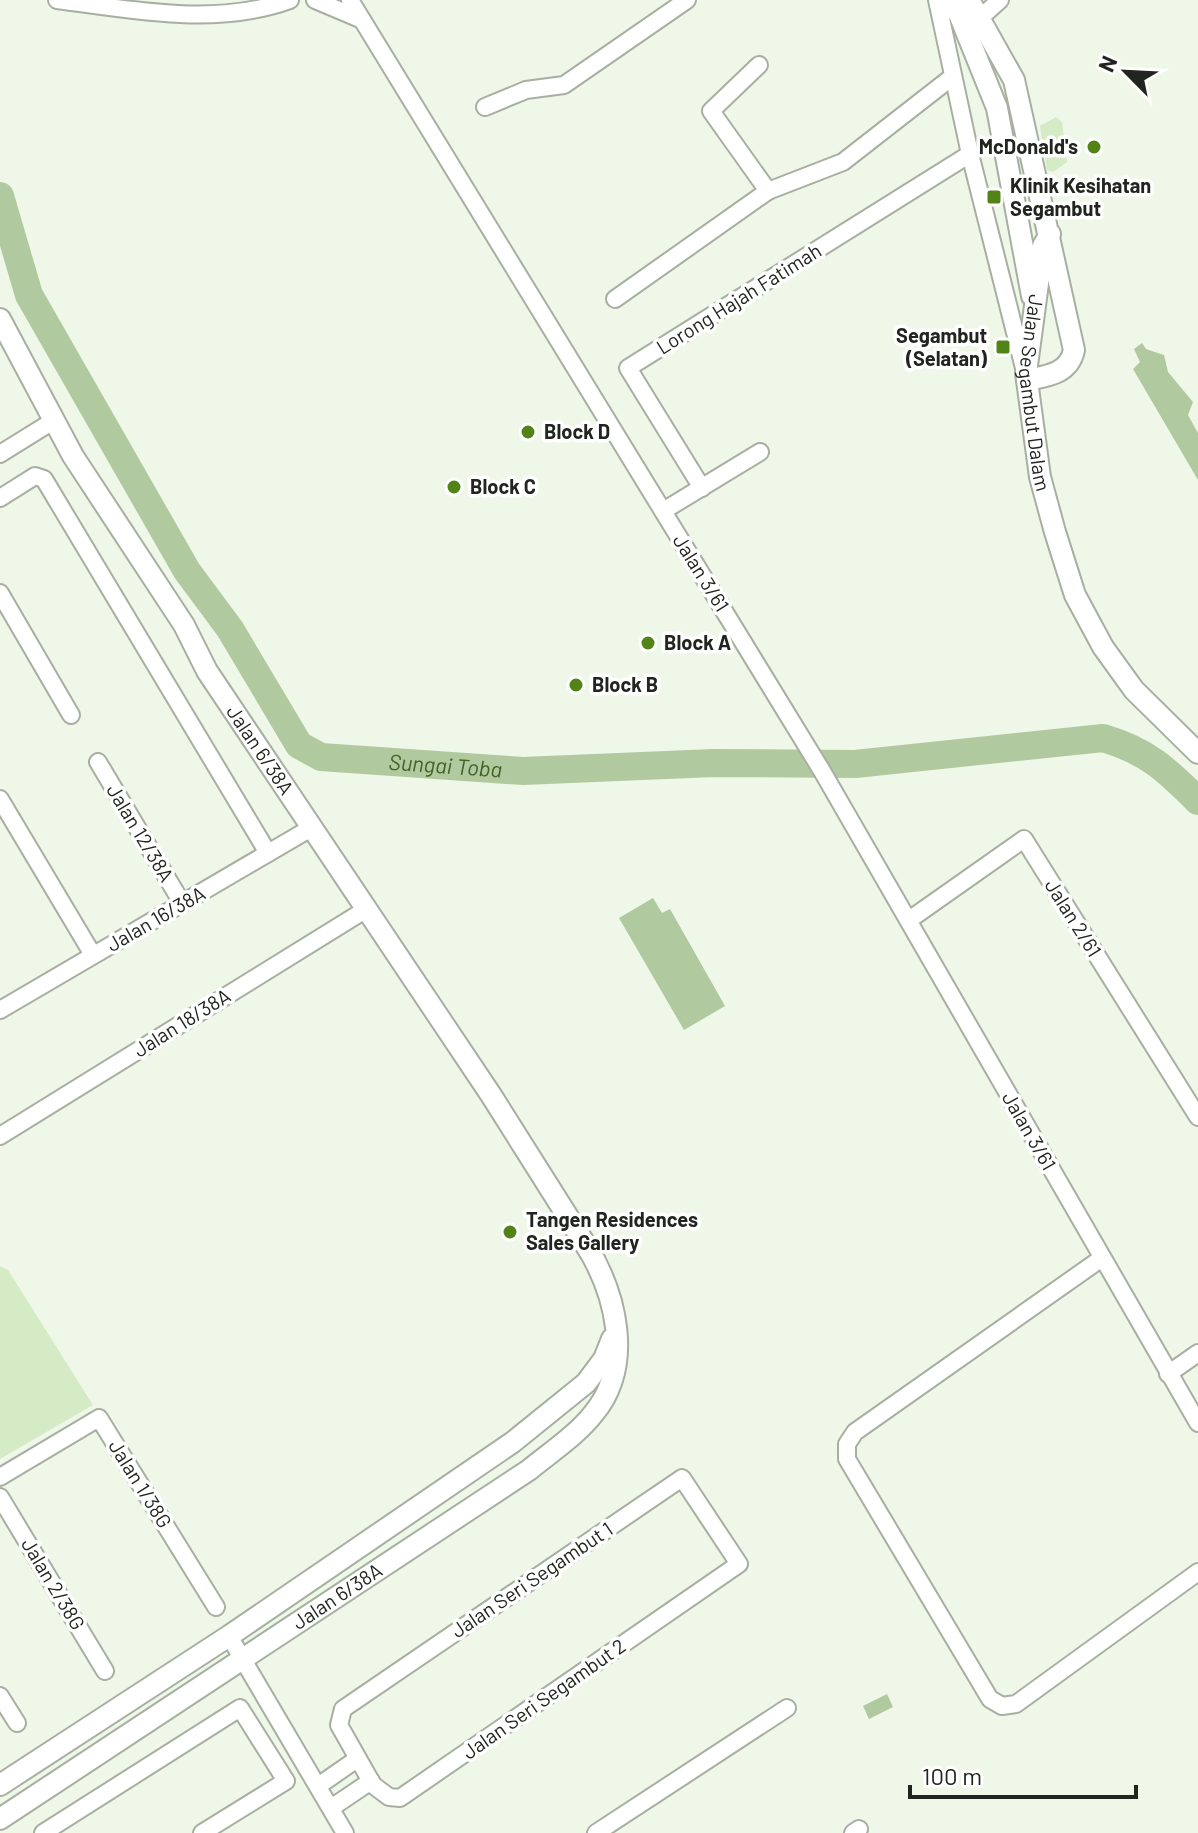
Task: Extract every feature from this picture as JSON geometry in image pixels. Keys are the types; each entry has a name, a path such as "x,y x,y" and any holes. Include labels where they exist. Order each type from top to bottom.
{"street":[{"path":"57,0 174,14 238,12 290,0"},
{"path":"315,0 360,19"},
{"name":"Jalan 3/61","path":"350,0 801,736 1198,1423"},
{"path":"485,107 526,90 564,85 687,0"},
{"path":"937,0 970,154 1026,377 1065,369 1074,350 1050,234"},
{"name":"Jalan Segambut Dalam","path":"947,0 959,14 997,108 1035,308"},
{"path":"975,8 1000,0"},
{"name":"Jalan Segambut Dalam","path":"975,8 1014,80 1050,234 1043,246 1026,377 1040,477 1075,595 1103,647 1134,690 1198,753"},
{"path":"759,65 711,111 768,191"},
{"path":"615,299 768,191 843,162 952,77"},
{"name":"Lorong Hajah Fatimah","path":"702,488 628,368 970,154"},
{"name":"Jalan 6/38A","path":"0,319 53,421 184,625 207,671 584,1242 613,1304 616,1332 616,1367 594,1414 529,1470 0,1819"},
{"path":"0,454 53,421"},
{"path":"663,511 760,452"},
{"path":"0,498 35,476 41,477 268,853"},
{"path":"0,593 71,715"},
{"name":"Jalan 12/38A","path":"98,762 182,903"},
{"path":"0,799 93,955"},
{"name":"Jalan 16/38A","path":"0,1010 311,828"},
{"name":"Jalan 2/61","path":"909,920 1024,839 1198,1117"},
{"name":"Jalan 18/38A","path":"0,1136 365,910"},
{"path":"1102,1258 855,1432 847,1444 847,1459 990,1699 1002,1706 1016,1704 1198,1572"},
{"name":"Jalan 6/38A","path":"0,1785 229,1636 559,1408 586,1383 604,1359 616,1332"},
{"path":"1168,1374 1198,1353"},
{"path":"559,1408 575,1409 579,1416 572,1434"},
{"name":"Jalan 1/38G","path":"0,1477 99,1418 216,1607"},
{"name":"Jalan Seri Segambut 1","path":"357,1759 339,1725 343,1709 682,1478 739,1564"},
{"name":"Jalan 2/38G","path":"0,1497 105,1671"},
{"name":"Jalan Seri Segambut 2","path":"371,1781 389,1797 400,1798 739,1564"},
{"path":"229,1636 345,1833"},
{"path":"0,1696 17,1723"},
{"path":"43,1833 240,1708 286,1781 202,1833"},
{"path":"596,1833 787,1708"},
{"path":"318,1786 357,1759 371,1781 331,1808"}],"shaded area":[{"path":"1056,117 1062,122 1067,162 1053,172 1047,170 1040,126"},
{"path":"1142,343 1146,349 1164,355 1168,372 1193,402 1188,415 1198,433 1198,480 1133,369 1140,362 1134,349"},
{"path":"653,898 662,913 670,909 725,1006 684,1030 619,918"},
{"path":"0,1266 8,1270 93,1405 0,1459"},
{"path":"887,1694 893,1707 869,1719 863,1706"}],"waterway":[{"name":"Sungai Toba","path":"0,196 29,295 187,571 230,629 299,745 321,757 523,771 714,763 855,764 1103,738 1155,762 1198,801"}],"place":[{"name":"McDonald's","path":"1094,147"},
{"name":"Klinik Kesihatan Segambut","path":"994,197"},
{"name":"Segambut (Selatan)","path":"1003,347"},
{"name":"Block D","path":"528,432"},
{"name":"Block C","path":"454,487"},
{"name":"Block A","path":"648,643"},
{"name":"Block B","path":"576,685"},
{"name":"Tangen Residences Sales Gallery","path":"510,1232"}]}
